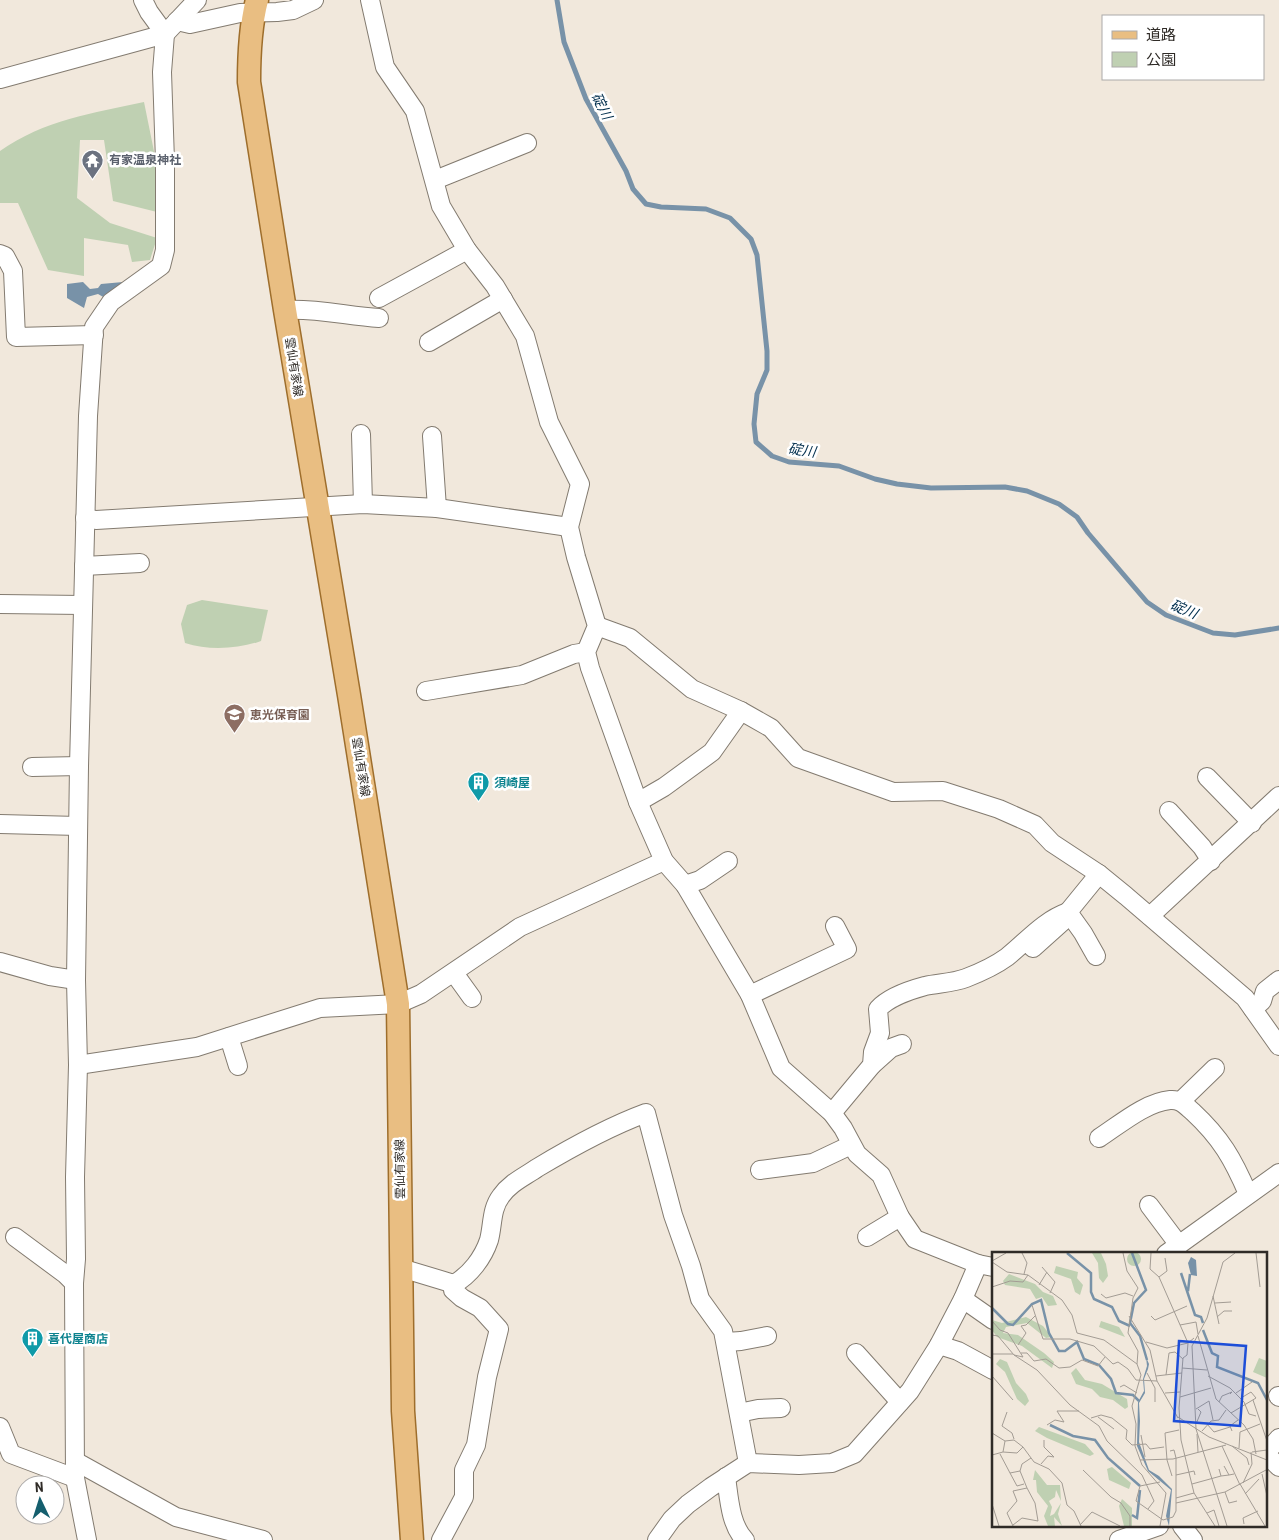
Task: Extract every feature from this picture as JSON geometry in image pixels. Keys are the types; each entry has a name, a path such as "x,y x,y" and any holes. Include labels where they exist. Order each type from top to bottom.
{"main road":[{"name":"雲仙有家線","path":"256,6 249,46 249,82 398,1004 402,1411 412,1540"}],"street":[{"path":"143,0 149,12 171,28"},
{"path":"88,1540 75,1469 74,1283 76,1259 75,1177 78,1064 76,980 79,766 88,416 94,327 101,314 111,302 162,266 165,250 165,161 162,72 171,28 197,0"},
{"path":"0,79 171,28 240,12 256,6 294,10 314,0"},
{"path":"370,0 385,67 415,111 442,206 467,250 495,286 525,336 549,422 580,484 569,527 597,626 586,652 638,802 664,861 685,885 750,995 781,1068 832,1112 843,1128 856,1154 881,1175 900,1217 916,1238 985,1265 963,1299 939,1345 910,1391 854,1454 832,1463 799,1465 748,1463 688,1504 672,1519 657,1540"},
{"path":"435,180 527,143"},
{"path":"380,298 467,250"},
{"path":"0,254 5,256 13,271 16,337 94,335"},
{"path":"429,342 503,299"},
{"path":"285,310 316,311 379,318"},
{"path":"360,434 363,504"},
{"path":"432,436 436,508"},
{"path":"85,518 96,520 363,504 436,508 569,527"},
{"path":"84,566 140,563"},
{"path":"0,604 83,605"},
{"path":"597,626 630,638 692,689 741,711 771,728 798,758 893,792 943,791 999,809 1036,825 1052,843 1099,874 1245,998 1279,1046"},
{"path":"426,691 522,675 574,654 586,652"},
{"path":"638,802 664,787 712,752 741,711"},
{"path":"32,767 79,766"},
{"path":"1208,777 1252,823"},
{"path":"1150,916 1279,796"},
{"path":"1169,811 1202,847 1211,861"},
{"path":"0,824 78,826"},
{"path":"78,1064 197,1047 320,1008 398,1004 421,994 520,927 664,861"},
{"path":"685,885 700,880 728,861"},
{"path":"1033,948 1062,922 1099,874"},
{"path":"1068,912 1096,956"},
{"path":"872,1065 873,1052 880,1033 878,1010 884,1003 926,986 966,978 1006,958 1027,938 1056,916 1068,912"},
{"path":"750,995 847,949 835,926"},
{"path":"0,962 50,976 76,980"},
{"path":"454,973 472,998"},
{"path":"1253,1009 1262,1001 1264,991 1279,980"},
{"path":"230,1037 238,1066"},
{"path":"832,1112 872,1065 891,1048 902,1044"},
{"path":"1181,1101 1216,1068"},
{"path":"1099,1138 1152,1104 1170,1100 1181,1101 1219,1139 1236,1166 1248,1194"},
{"path":"401,1268 454,1284 466,1277 489,1240 494,1207 500,1196 511,1185 570,1148 622,1122 646,1113 674,1215 700,1299 720,1326 726,1342 748,1463"},
{"path":"760,1170 812,1162 851,1145"},
{"path":"1150,1205 1172,1249 1279,1172"},
{"path":"867,1237 900,1217"},
{"path":"15,1237 66,1274 74,1283"},
{"path":"441,1540 464,1496 464,1470 476,1445 487,1377 499,1330 480,1308 462,1298 453,1290 454,1284"},
{"path":"963,1299 992,1319"},
{"path":"726,1342 767,1336"},
{"path":"939,1345 958,1351 992,1369"},
{"path":"856,1353 900,1402"},
{"path":"739,1414 758,1409 781,1408"},
{"path":"0,1428 11,1454 75,1469 176,1517 263,1540"},
{"path":"1279,1438 1266,1453 1279,1467"},
{"path":"726,1477 734,1519 739,1532 745,1540"},
{"path":"1119,1540 1132,1530 1146,1528"},
{"path":"1184,1528 1193,1540"}],"green space":[{"path":"144,102 158,171 157,212 113,201 104,140 80,140 77,198 110,223 157,238 150,260 132,262 128,245 84,238 84,276 48,270 18,203 0,203 0,151 17,140 51,125 88,114"},
{"path":"202,600 268,610 261,641 243,646 223,648 194,646 185,643 181,624 187,605"}],"water":[{"path":"83,282 90,289 98,288 101,284 123,282 105,298 98,294 87,297 84,308 67,298 67,284"}],"waterway":[{"name":"碇川","path":"557,0 564,42 586,99 626,171 633,189 646,204 661,207 706,209 730,218 751,239 757,255 767,351 767,370 757,394 754,424 756,442 772,456 789,462 839,466 875,479 897,484 931,488 1005,487 1027,491 1059,504 1077,517 1088,533 1147,602 1166,615 1213,633 1235,635 1279,628"}],"place":[{"name":"有家温泉神社","path":"93,179"},
{"name":"恵光保育園","path":"234,734"},
{"name":"須崎屋","path":"478,802"},
{"name":"喜代屋商店","path":"32,1358"}]}
